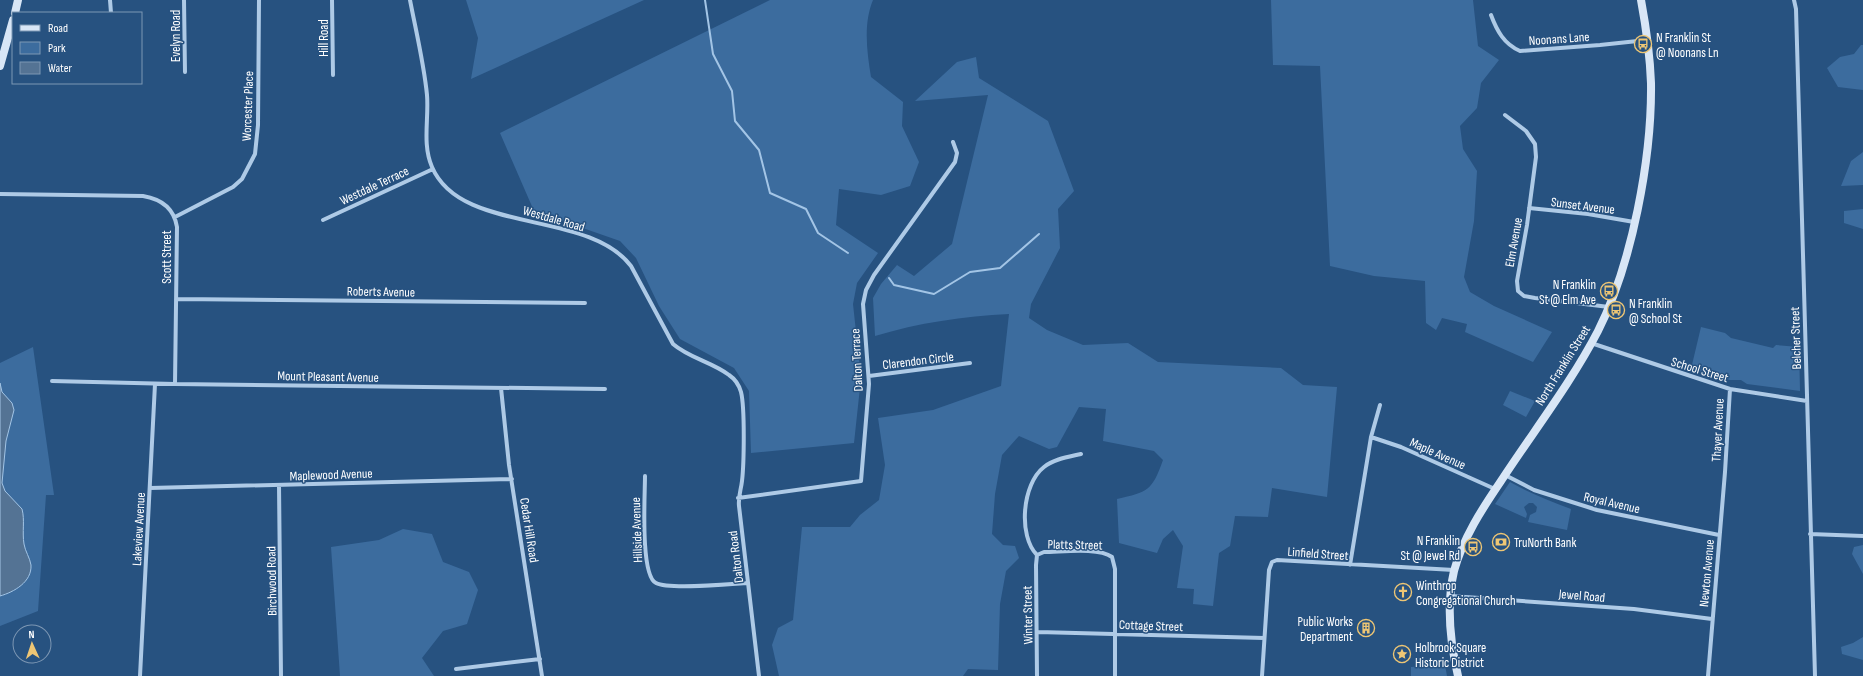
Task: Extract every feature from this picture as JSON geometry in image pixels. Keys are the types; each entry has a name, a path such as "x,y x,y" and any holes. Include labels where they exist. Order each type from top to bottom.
{"main road":[{"path":"15,12 18,0"},
{"name":"North Franklin Street","path":"1458,676 1451,633 1450,596 1455,570 1468,536 1495,489 1591,343 1609,307 1622,269 1634,222 1644,170 1650,121 1651,82 1641,0"},
{"path":"0,66 12,24"}],"street":[{"path":"110,0 110,12"},
{"name":"Evelyn Road","path":"184,0 185,72"},
{"name":"Worcester Place","path":"174,217 234,187 246,173 255,154 258,125 258,0"},
{"name":"Hill Road","path":"332,0 333,75"},
{"name":"Westdale Road","path":"410,0 426,90 427,147 433,169 446,188 464,202 598,240 618,252 634,272 673,344 681,350 726,373 736,381 742,398 743,436"},
{"name":"Belcher Street","path":"1794,0 1797,40 1814,676"},
{"name":"Noonans Lane","path":"1491,15 1498,32 1512,48 1520,51 1647,40"},
{"name":"Elm Avenue","path":"1505,115 1526,131 1534,144 1536,157 1529,208 1516,281 1518,291 1530,297 1609,307"},
{"name":"Dalton Terrace","path":"738,498 861,481 868,409 868,376 863,311 866,290 874,275 955,162 957,153 953,142"},
{"name":"Westdale Terrace","path":"323,220 433,169"},
{"name":"Scott Street","path":"0,194 150,197 166,204 174,217 177,235 175,384"},
{"name":"Sunset Avenue","path":"1529,208 1588,214 1634,222"},
{"name":"Roberts Avenue","path":"176,299 585,303"},
{"name":"School Street","path":"1591,343 1730,389 1807,401"},
{"name":"Clarendon Circle","path":"868,376 970,363"},
{"name":"Mount Pleasant Avenue","path":"52,381 155,384 605,389"},
{"name":"Lakeview Avenue","path":"140,676 155,384"},
{"name":"Cedar Hill Road","path":"501,388 512,478 542,676"},
{"name":"Thayer Avenue","path":"1725,472 1730,389"},
{"path":"1350,565 1371,437 1380,405"},
{"name":"Dalton Road","path":"743,436 742,482 738,498 759,676"},
{"name":"Maple Avenue","path":"1371,437 1401,447 1495,489"},
{"path":"1037,555 1028,544 1026,535 1026,504 1030,485 1042,468 1049,463 1081,454"},
{"name":"Newton Avenue","path":"1708,676 1725,472"},
{"name":"Royal Avenue","path":"1504,475 1534,490 1597,510 1719,535"},
{"name":"Hillside Avenue","path":"645,476 644,537 647,569 651,580 657,584 673,586 748,583"},
{"name":"Maplewood Avenue","path":"150,488 512,478"},
{"name":"Birchwood Road","path":"279,485 281,676"},
{"path":"1810,534 1863,536"},
{"name":"Platts Street","path":"1037,555 1044,552 1090,552 1107,553 1112,557 1115,569 1115,634"},
{"name":"Winter Street","path":"1037,555 1038,676"},
{"name":"Linfield Street","path":"1262,676 1269,570 1272,562 1277,560 1455,570"},
{"name":"Jewel Road","path":"1450,596 1634,610 1712,619"},
{"name":"Cottage Street","path":"1038,632 1264,638"},
{"path":"1115,634 1115,676"},
{"path":"456,669 540,659"}],"green space":[{"path":"466,0 644,0 471,79 478,38"},
{"path":"770,0 873,0 867,28 867,48 871,77 903,102 902,126 919,162 910,186 881,195 839,189 836,225 878,253 857,283 853,304 861,378 854,443 751,453 749,391 734,368 680,339 659,306 636,258 620,241 534,211 500,133"},
{"path":"1271,0 1473,0 1478,46 1499,60 1481,83 1477,108 1460,126 1463,149 1477,171 1474,221 1464,277 1470,292 1494,306 1552,332 1533,362 1465,332 1467,324 1442,318 1436,330 1426,323 1425,281 1374,276 1330,266 1320,66 1273,65"},
{"path":"1861,45 1863,45 1863,90 1838,87 1827,68 1840,57 1854,54"},
{"path":"976,57 979,78 1048,121 1074,191 1058,209 1060,248 1031,304 1029,318 1047,330 1083,345 1128,343 1158,362 1281,368 1303,385 1337,387 1327,497 1272,488 1268,517 1235,516 1230,546 1219,553 1213,606 1193,604 1194,589 1177,588 1183,546 1173,530 1163,539 1157,553 1119,543 1117,499 1142,492 1148,488 1156,478 1163,460 1154,451 1103,441 1106,409 1079,407 1057,447 1049,449 1019,436 1002,455 995,494 992,534 1003,545 1015,546 1019,558 1006,571 1000,604 998,670 968,669 963,676 779,676 772,645 778,628 793,620 802,527 850,527 860,515 879,500 885,465 878,418 933,410 1001,386 1009,314 975,316 941,321 908,327 875,336 873,298 881,284 897,265 914,276 952,244 988,95 915,101 957,62"},
{"path":"1863,152 1863,185 1841,186 1851,161"},
{"path":"1863,209 1863,229 1844,223 1844,211"},
{"path":"1701,327 1725,333 1731,338 1773,348 1776,345 1799,347 1800,391 1747,384 1741,380 1730,380 1691,369"},
{"path":"33,347 54,495 46,495 38,611 0,626 0,363"},
{"path":"1510,391 1535,401 1526,417 1503,405"},
{"path":"1510,482 1547,500 1571,509 1567,530 1528,522 1530,515 1536,512 1537,507 1533,503 1529,503 1524,507 1527,514 1526,518 1495,504"},
{"path":"403,529 432,534 443,562 469,572 478,590 467,624 443,631 422,658 434,676 340,676 331,547 379,540"},
{"path":"1863,545 1863,574 1852,554 1854,547"},
{"path":"1863,637 1863,660 1842,654 1841,647 1853,643"},
{"path":"1445,665 1447,676 1411,676 1411,667"}],"water":[{"path":"0,383 2,392 12,403 14,410 6,441 2,483 5,491 22,509 24,544 30,560 31,571 29,576 21,585 11,592 0,596"}],"waterway":[{"path":"705,0 713,54 732,91 735,121 759,150 770,193 806,209 818,233 848,253"},
{"path":"889,278 894,285 934,294 970,272 1000,268 1039,234"}],"place":[{"name":"N Franklin St @ Noonans Ln","path":"1643,44"},
{"name":"N Franklin St @ Elm Ave","path":"1609,291"},
{"name":"N Franklin @ School St","path":"1616,310"},
{"name":"TruNorth Bank","path":"1501,542"},
{"name":"N Franklin St @ Jewel Rd","path":"1473,547"},
{"name":"Winthrop Congregational Church","path":"1403,592"},
{"name":"Public Works Department","path":"1366,628"},
{"name":"Holbrook Square Historic District","path":"1402,654"}]}
